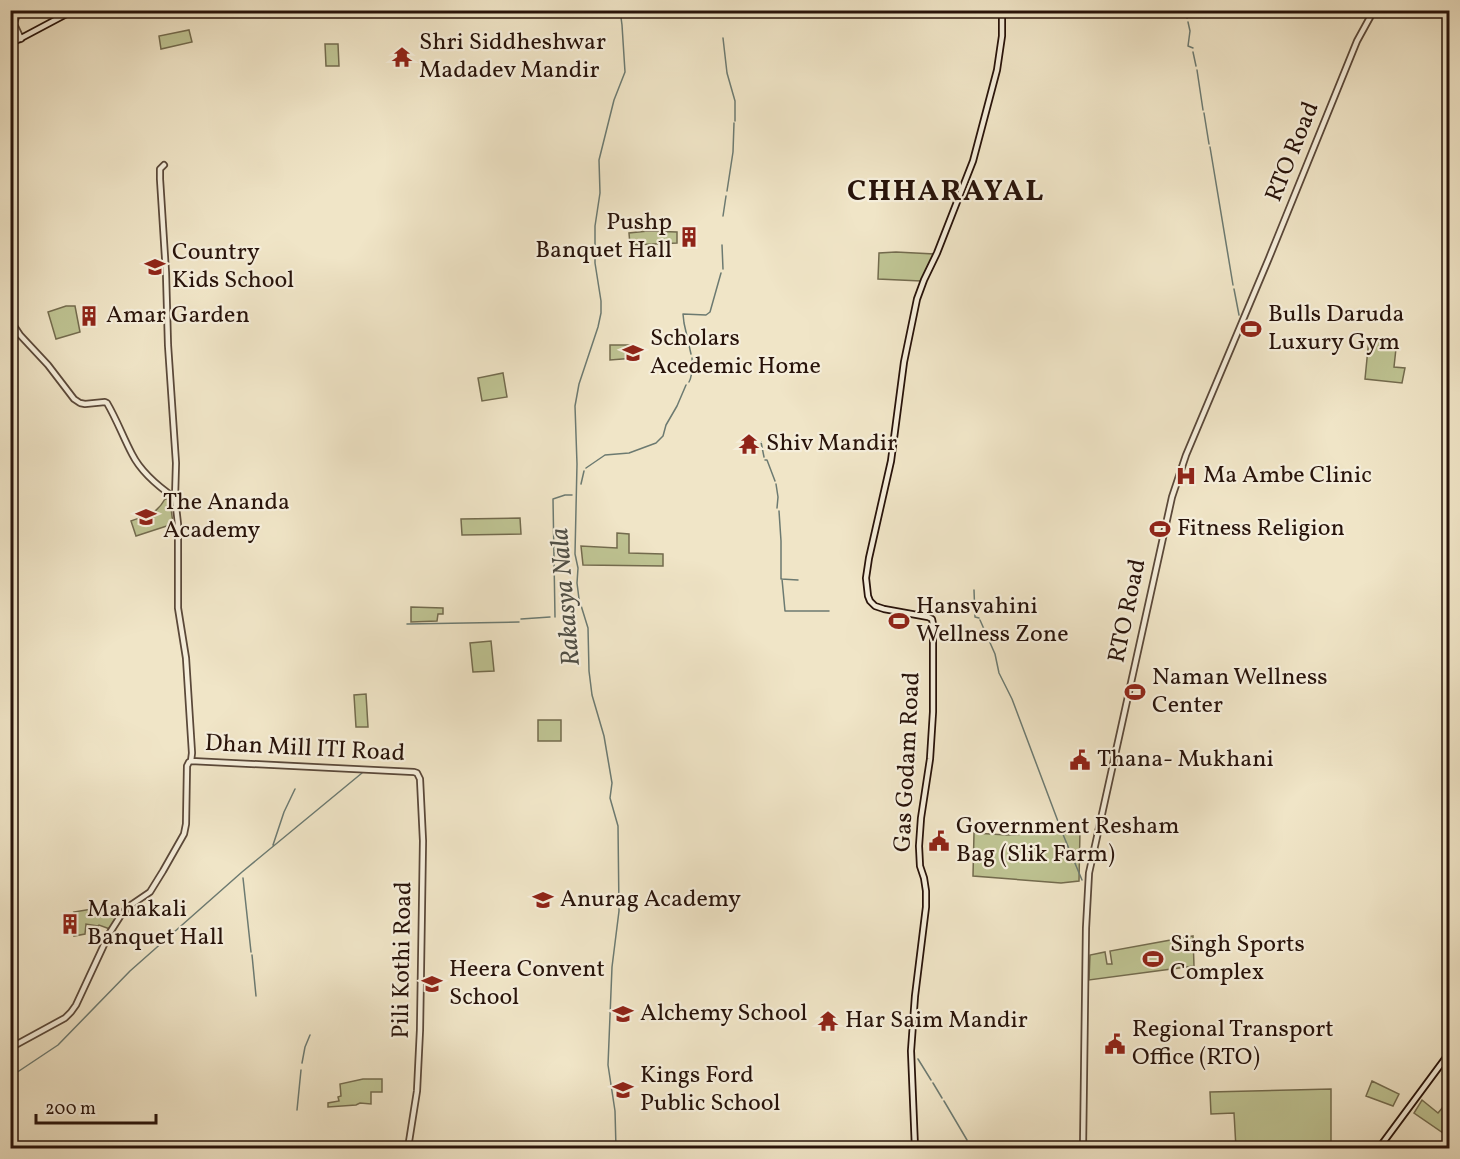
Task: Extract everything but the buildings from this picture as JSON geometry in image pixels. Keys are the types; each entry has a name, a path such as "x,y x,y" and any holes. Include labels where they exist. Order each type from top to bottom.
{"street":[{"path":"18,10 14,24 21,39"},
{"path":"10,44 74,10"},
{"name":"Gas Godam Road","path":"915,1149 911,1052 926,907 926,891 920,866 920,846 933,712 933,624 932,619 928,617 875,606 868,596 866,578 891,461 904,362 917,301 974,161 997,70 1002,36 1002,10"},
{"name":"RTO Road","path":"1083,1149 1086,928 1089,873 1172,497 1189,448 1353,49 1374,10"},
{"path":"164,165 160,169 160,179 176,463 175,498 179,537 178,608 186,658 191,761"},
{"path":"10,320 74,399 80,403 105,402 118,422 140,466 163,490 175,498"},
{"name":"Dhan Mill ITI Road","path":"10,1048 61,1020 71,1012 109,934 122,913 150,892 156,883 184,834 189,762 417,773"},
{"name":"Pili Kothi Road","path":"408,1149 417,1091 421,1013 423,841 420,779 417,773"},
{"path":"1379,1149 1449,1052"}],"green space":[{"path":"189,30 192,42 161,49 159,36"},
{"path":"325,44 338,44 339,66 326,66"},
{"path":"677,232 677,243 630,245 629,233"},
{"path":"879,253 934,254 921,281 878,279"},
{"path":"66,306 75,306 80,332 56,339 48,312"},
{"path":"1369,338 1397,339 1394,367 1405,368 1402,383 1365,379"},
{"path":"610,345 634,345 635,358 610,360"},
{"path":"503,373 507,397 482,401 478,378"},
{"path":"165,499 170,500 173,524 136,536 131,521 155,511"},
{"path":"520,518 521,534 462,535 461,519"},
{"path":"617,533 629,534 629,553 663,554 663,566 583,565 581,546 617,548"},
{"path":"411,607 443,608 443,614 438,614 437,621 411,622"},
{"path":"491,641 494,671 473,672 470,643"},
{"path":"366,694 368,727 356,727 354,695"},
{"path":"538,720 561,720 561,741 538,741"},
{"path":"1080,831 1079,881 1061,883 973,876 974,833 1007,835"},
{"path":"92,909 118,915 110,929 86,924 85,934 74,936 76,915 74,912"},
{"name":"Singh Sports Complex","path":"1193,936 1194,966 1089,980 1090,955 1105,952 1107,964 1112,964 1110,951"},
{"path":"363,1079 382,1079 382,1092 371,1092 371,1104 328,1107 328,1103 339,1101 340,1084"},
{"path":"1372,1081 1399,1094 1393,1106 1366,1096"},
{"path":"1331,1089 1331,1148 1236,1148 1234,1113 1211,1114 1210,1092"},
{"path":"1422,1100 1438,1113 1449,1102 1449,1137 1414,1113"}],"waterway":[{"name":"Rakasya Nala","path":"616,1148 615,1111 608,1065 612,967 619,911 618,826 610,798 612,783 604,736 592,695 588,628 579,599 577,583 575,406 579,384 601,313 595,263 595,226 600,193 599,160 614,100 625,72 620,10"},
{"path":"1186,10 1187,18"},
{"path":"1188,22 1190,31 1188,46 1193,48"},
{"path":"723,38 727,73 735,101 735,121"},
{"path":"1193,52 1196,66"},
{"path":"1197,70 1203,110"},
{"path":"1204,113 1209,144"},
{"path":"727,191 733,152 734,123"},
{"path":"1210,147 1233,285"},
{"path":"723,216 726,196"},
{"path":"722,245 723,269"},
{"path":"691,354 683,314 706,315 710,312 721,273"},
{"path":"1234,289 1239,315"},
{"path":"689,382 692,373 692,358"},
{"path":"586,468 605,455 629,453 656,443 663,436 686,385"},
{"path":"761,442 764,457"},
{"path":"765,460 767,460 775,481"},
{"path":"581,484 584,471"},
{"path":"776,484 777,508"},
{"path":"555,617 553,499 572,495"},
{"path":"779,511 781,579 798,580"},
{"path":"782,579 785,611 829,611"},
{"path":"974,590 975,617 979,618"},
{"path":"521,619 550,617"},
{"path":"980,620 1082,880"},
{"path":"407,624 519,622"},
{"path":"10,1077 58,1045 130,971 242,872 362,773"},
{"path":"273,845 284,812 295,789"},
{"path":"243,878 251,952"},
{"path":"252,955 256,996"},
{"path":"302,1063 310,1035"},
{"path":"918,1059 931,1080"},
{"path":"297,1110 301,1070"},
{"path":"933,1083 942,1098"},
{"path":"944,1101 967,1140"},
{"path":"969,1144 972,1148"}],"place":[{"name":"Shri Siddheshwar Madadev Mandir","path":"402,57"},
{"name":"Pushp Banquet Hall","path":"689,237"},
{"name":"Country Kids School","path":"155,267"},
{"name":"Amar Garden","path":"89,316"},
{"name":"Bulls Daruda Luxury Gym","path":"1251,329"},
{"name":"Scholars Acedemic Home","path":"633,353"},
{"name":"Shiv Mandir","path":"749,444"},
{"name":"Ma Ambe Clinic","path":"1186,476"},
{"name":"The Ananda Academy","path":"146,517"},
{"name":"Fitness Religion","path":"1160,529"},
{"name":"Hansvahini Wellness Zone","path":"899,621"},
{"name":"Naman Wellness Center","path":"1135,692"},
{"name":"Thana- Mukhani","path":"1080,760"},
{"name":"Government Resham Bag (Slik Farm)","path":"939,841"},
{"name":"Anurag Academy","path":"543,900"},
{"name":"Mahakali Banquet Hall","path":"70,924"},
{"name":"Singh Sports Complex","path":"1153,959"},
{"name":"Heera Convent School","path":"432,984"},
{"name":"Alchemy School","path":"623,1014"},
{"name":"Har Saim Mandir","path":"828,1021"},
{"name":"Regional Transport Office (RTO)","path":"1115,1044"},
{"name":"Kings Ford Public School","path":"623,1090"}],"district":[{"name":"CHHARAYAL","path":"946,192"}]}
